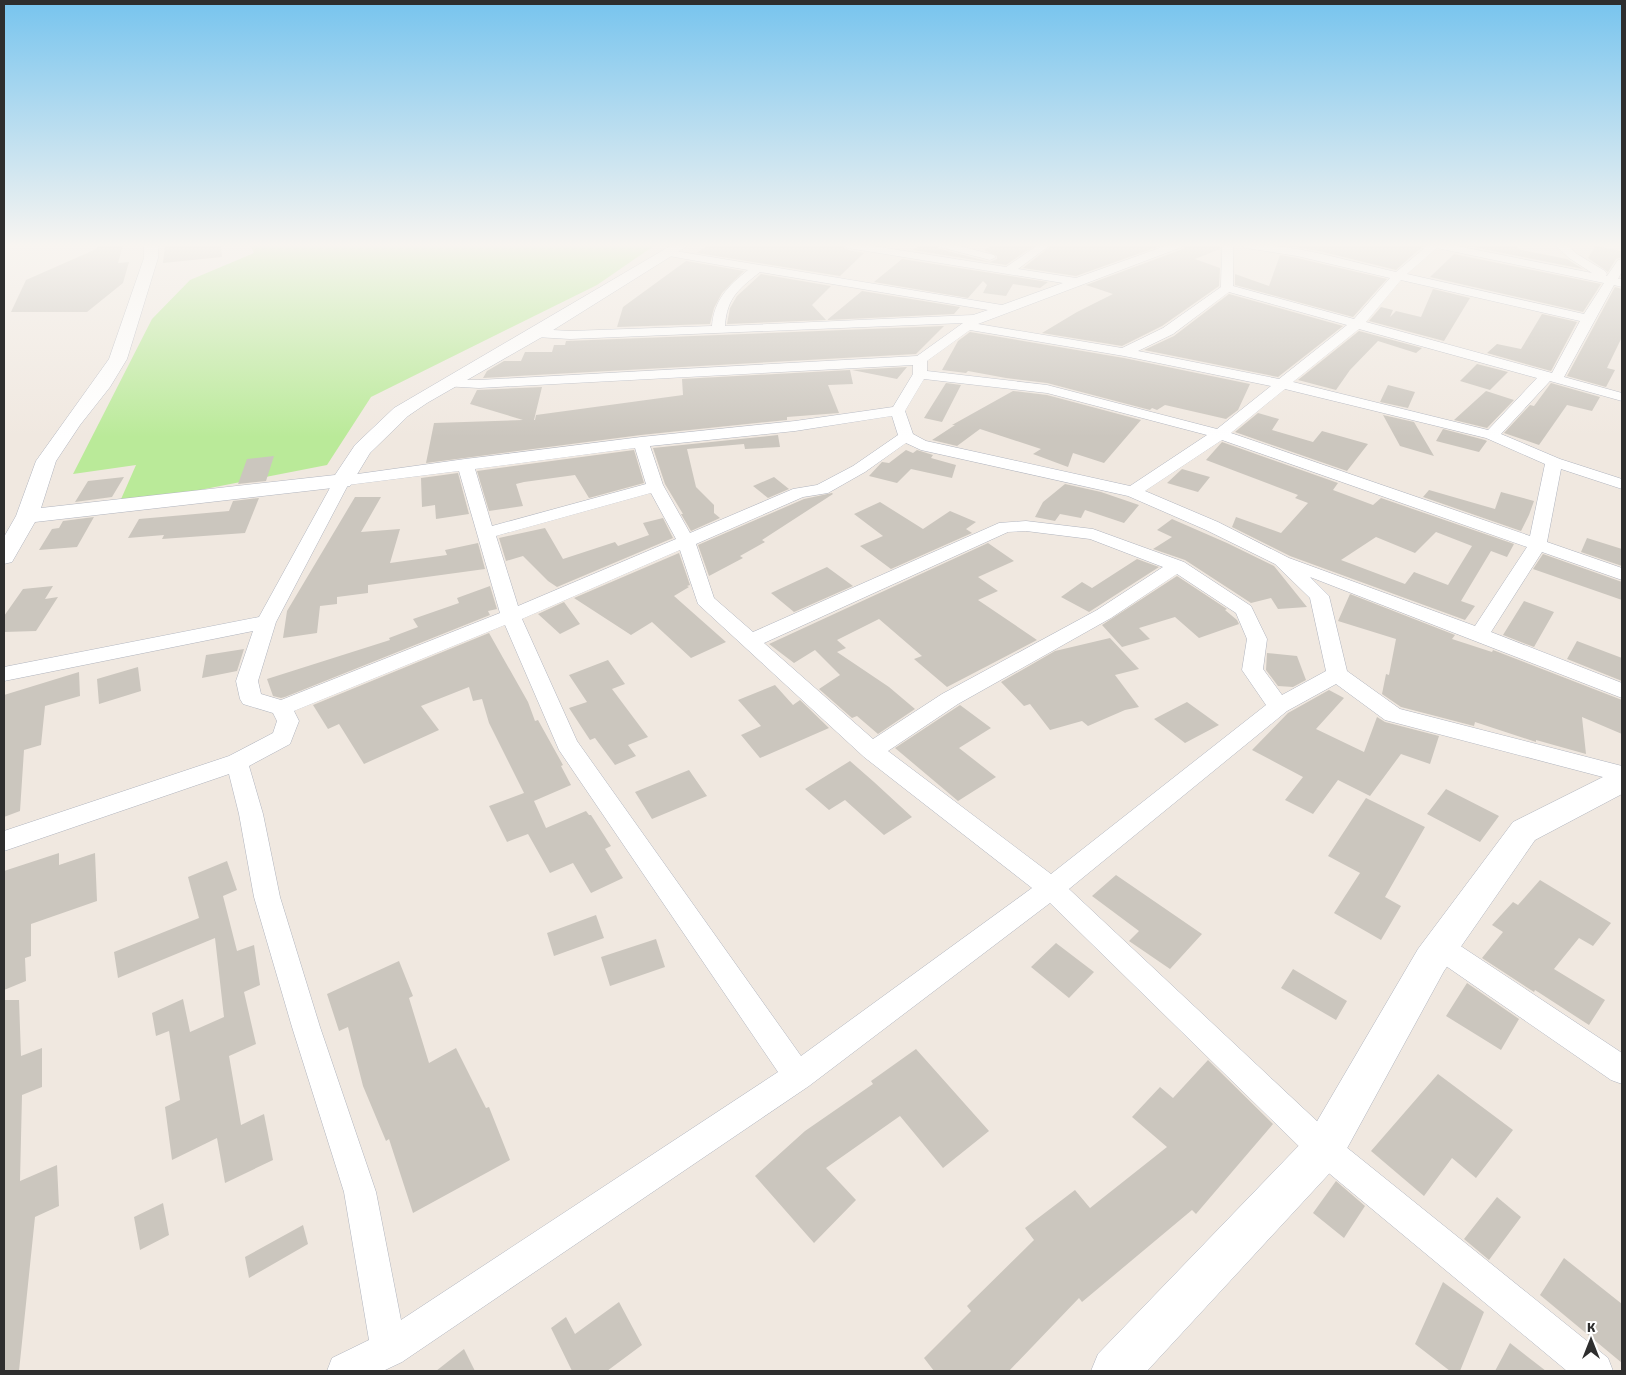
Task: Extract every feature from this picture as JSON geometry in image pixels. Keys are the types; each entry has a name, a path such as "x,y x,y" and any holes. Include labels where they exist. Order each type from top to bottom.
{"street":[{"path":"4,557 27,516 46,460 72,422 103,383 118,359 134,309"},
{"path":"575,309 420,398 385,426 362,449 342,480 266,622 247,681 251,699 282,708 511,616 799,493 822,488 859,469 906,436"},
{"path":"718,330 719,309"},
{"path":"998,309 972,322 920,367 898,411 906,436 922,444 1133,492 1212,526 1281,560 1622,691"},
{"path":"1124,352 1168,331 1198,309"},
{"path":"1306,309 1622,397"},
{"path":"1133,492 1220,434 1358,323 1369,309"},
{"path":"1544,309 1588,319"},
{"path":"1491,435 1552,378 1595,309"},
{"path":"536,333 570,335 972,322 1282,384 1491,435 1554,462 1622,484"},
{"path":"448,382 479,384 920,367 1047,389 1220,434 1622,574"},
{"path":"27,516 342,480 641,442 795,426 898,411"},
{"path":"641,442 656,486 686,541 706,600 872,751 1051,888 1324,1149 1595,1371"},
{"path":"1479,635 1538,546 1554,462"},
{"path":"465,464 511,616 567,744 798,1076"},
{"path":"485,532 656,486"},
{"path":"751,641 1005,528 1026,526 1094,534 1177,566 1244,610 1257,639 1252,670 1280,706"},
{"path":"1281,560 1318,596 1337,674 1393,715 1622,774"},
{"path":"872,751 950,699 1104,614 1177,566"},
{"path":"4,674 266,622"},
{"path":"345,1371 389,1349 798,1076 1051,888 1280,706 1337,674"},
{"path":"4,841 237,762 282,738 288,721 282,708"},
{"path":"237,762 251,814 267,897 306,1027 360,1192 389,1349"},
{"path":"1115,1371 1324,1149 1431,960 1524,831 1622,780"},
{"path":"1440,947 1622,1070"}],"green space":[{"path":"162,309 548,309 371,397 327,465 118,506 136,465 73,474 152,319"}],"building":[{"path":"12,309 91,309 87,312 11,312"},
{"path":"622,309 714,309 710,324 617,327"},
{"path":"730,309 816,309 826,320 727,324"},
{"path":"840,309 958,309 954,314 827,320"},
{"path":"1083,309 1186,309 1162,326 1122,346 1042,333"},
{"path":"1209,309 1283,309 1343,326 1278,377 1144,350 1174,336"},
{"path":"1324,309 1360,309 1353,317"},
{"path":"1379,309 1393,310 1390,317 1396,311 1421,317 1424,309 1463,309 1444,341 1369,321"},
{"path":"1571,309 1585,309 1583,312"},
{"path":"1603,309 1622,309 1622,337 1607,368 1615,370 1606,387 1567,376"},
{"path":"1542,314 1577,322 1551,371 1487,353 1497,344 1521,349"},
{"path":"944,326 916,354 483,378 487,371 504,361 521,361 525,352 552,352 554,345 565,345 566,341"},
{"path":"1359,331 1422,348 1416,353 1378,341 1350,370 1336,390 1298,380"},
{"path":"970,332 1124,358 1250,384 1238,410 1226,419 1165,405 1157,410 1152,408 1150,410 1047,383 968,371 966,373 942,370 958,341"},
{"path":"1477,364 1508,372 1490,390 1460,381"},
{"path":"907,367 897,379 852,370"},
{"path":"850,370 853,384 828,385 839,413 787,417 787,420 641,435 426,463 434,423 523,420 470,404 477,390 542,387 534,420 535,420 536,415 683,395 682,379"},
{"path":"946,383 961,385 942,422 924,418"},
{"path":"1551,383 1600,397 1592,411 1567,405 1539,445 1504,433 1530,405 1534,406"},
{"path":"1388,385 1415,392 1408,408 1380,402"},
{"path":"1013,391 1047,395 1141,420 1104,463 1073,453 1068,467 1033,454 1041,449 980,429 957,446 932,440 955,425 952,425"},
{"path":"1486,391 1514,400 1487,428 1454,420"},
{"path":"1258,413 1279,419 1272,430 1313,442 1322,431 1368,444 1347,471 1235,432"},
{"path":"1383,415 1414,422 1434,456 1400,446"},
{"path":"1443,429 1487,441 1479,452 1436,441"},
{"path":"778,435 780,447 745,449 744,444 687,449 696,487 714,505 714,513 720,518 691,531 665,484 653,448"},
{"path":"1222,442 1338,483 1333,490 1373,505 1381,498 1514,544 1507,557 1491,551 1461,601 1475,606 1465,620 1290,556 1232,527 1236,517 1281,533 1308,503 1295,498 1298,495 1206,460","holes":["1436,532 1472,546 1448,585 1414,572 1405,584 1341,560 1376,537 1415,553"]},
{"path":"634,450 644,483 589,498 575,475 516,484 523,506 489,511 477,471"},
{"path":"906,450 913,453 917,450 933,455 931,458 956,465 952,478 911,469 897,483 869,476 882,462 889,463"},
{"path":"274,456 266,481 238,484 247,459"},
{"path":"1182,469 1210,477 1198,492 1167,483"},
{"path":"458,473 469,514 436,519 435,505 422,507 421,478"},
{"path":"124,477 112,497 75,502 88,481"},
{"path":"774,477 789,489 768,498 753,486"},
{"path":"1065,484 1101,492 1139,505 1124,523 1085,510 1081,518 1060,514 1055,521 1035,517 1043,502"},
{"path":"1429,490 1495,509 1501,492 1534,501 1521,531 1423,497"},
{"path":"832,493 762,540 765,542 740,556 743,558 709,576 698,545 804,499"},
{"path":"355,497 381,497 361,532 400,529 390,563 447,555 445,550 478,543 485,569 368,585 368,593 337,597 337,604 320,606 317,633 283,638 287,611"},
{"path":"259,498 245,533 162,539 164,535 128,538 139,519 229,511 233,501"},
{"path":"880,502 923,529 950,511 976,522 966,529 972,533 891,569 860,546 883,536 854,514"},
{"path":"94,517 77,547 39,550 52,529 59,528 63,521"},
{"path":"663,518 673,538 557,587 548,581 523,556 506,561 499,538 545,528 563,559 615,542 618,546 649,535 643,523"},
{"path":"1172,519 1274,566 1307,607 1278,609 1271,598 1251,603 1185,560 1153,549 1172,537 1157,530"},
{"path":"1587,538 1622,549 1622,566 1581,552"},
{"path":"988,543 1014,561 978,577 998,591 978,600 1037,640 947,687 914,659 922,656 879,619 837,640 846,648 837,652 889,687 915,709 878,734 857,716 852,718 819,689 840,675 815,650 794,663 769,644"},
{"path":"679,553 690,585 674,596 726,642 691,658 652,622 631,635 574,598"},
{"path":"1543,554 1622,582 1622,600 1533,569"},
{"path":"1137,559 1159,567 1089,612 1061,597 1082,582 1092,588"},
{"path":"827,567 853,586 794,612 771,593"},
{"path":"1177,576 1227,609 1225,610 1239,624 1199,638 1175,617 1139,628 1150,639 1122,647 1102,625"},
{"path":"53,586 45,599 58,597 36,631 4,632 4,616 23,589"},
{"path":"490,586 497,609 488,611 490,615 285,697 273,696 267,679 390,640 389,638 418,627 413,619 459,603 457,598"},
{"path":"1350,594 1455,635 1452,639 1492,652 1493,650 1622,700 1622,734 1582,717 1586,754 1536,740 1536,742 1475,722 1474,726 1401,707 1382,694 1386,674 1389,675 1396,639 1338,621"},
{"path":"1524,601 1554,612 1534,647 1503,635"},
{"path":"564,602 580,624 560,634 538,614"},
{"path":"489,633 528,702 535,721 538,720 563,765 561,766 571,785 534,801 546,828 586,811 591,815 611,846 605,849 623,878 591,893 573,863 550,873 528,834 507,842 489,806 524,793 489,723 482,699 473,701 469,687 421,706 439,730 364,764 339,724 328,729 313,705"},
{"path":"1110,638 1139,669 1115,675 1139,707 1125,710 1088,726 1082,721 1050,730 1030,704 1024,706 1001,682 1055,651"},
{"path":"1577,641 1622,658 1622,681 1567,659"},
{"path":"244,649 237,671 202,678 206,655"},
{"path":"1267,653 1297,656 1306,680 1293,687 1278,686 1266,670"},
{"path":"608,660 625,684 612,689 648,737 628,745 636,756 615,765 595,738 590,740 569,708 587,702 569,675"},
{"path":"138,667 141,691 99,704 97,679"},
{"path":"79,672 80,696 45,706 41,745 24,750 20,811 4,817 4,695"},
{"path":"775,685 793,705 800,700 829,728 760,758 741,735 761,726 738,700"},
{"path":"1329,690 1344,698 1316,729 1364,752 1377,717 1385,722 1439,736 1430,764 1401,754 1370,796 1338,780 1313,814 1285,800 1303,777 1252,750 1288,713"},
{"path":"1187,702 1219,725 1185,743 1154,719"},
{"path":"960,705 991,728 959,748 996,777 958,801 895,748"},
{"path":"850,761 912,817 884,835 845,800 829,810 805,789"},
{"path":"689,770 707,796 652,819 635,792"},
{"path":"1446,789 1499,816 1480,842 1427,814"},
{"path":"1366,798 1425,827 1385,897 1401,906 1381,940 1334,913 1360,873 1328,856"},
{"path":"59,853 59,865 95,853 97,901 31,924 31,956 25,958 26,981 4,990 4,871"},
{"path":"227,861 237,890 223,896 237,951 254,945 260,985 244,992 256,1044 229,1056 241,1125 264,1114 273,1160 225,1183 217,1138 172,1160 165,1107 180,1100 169,1031 156,1036 152,1013 183,999 190,1032 224,1017 215,938 118,978 114,952 199,918 188,877"},
{"path":"1116,875 1202,934 1170,969 1129,941 1139,931 1092,896"},
{"path":"1540,880 1611,923 1593,946 1579,938 1554,969 1605,1000 1589,1025 1482,958 1503,932 1492,925 1513,902 1518,905"},
{"path":"596,915 604,938 554,956 547,933"},
{"path":"656,939 665,967 610,986 601,957"},
{"path":"1056,943 1094,972 1069,998 1031,967"},
{"path":"399,961 413,996 409,998 429,1063 456,1048 486,1108 489,1107 510,1160 413,1213 389,1139 386,1141 363,1086 348,1027 339,1031 327,994"},
{"path":"1293,969 1347,1001 1336,1020 1281,988"},
{"path":"1467,983 1519,1019 1501,1050 1446,1016"},
{"path":"4,1000 19,1000 21,1056 42,1048 42,1087 22,1095 20,1181 57,1165 59,1206 35,1217 19,1371 4,1371"},
{"path":"916,1049 989,1131 943,1168 900,1116 826,1168 856,1200 814,1243 755,1176 805,1131 873,1084 871,1081"},
{"path":"1208,1060 1273,1124 1196,1214 1192,1210 1082,1302 1079,1298 1009,1371 934,1371 924,1358 971,1311 967,1306 1034,1240 1025,1228 1075,1190 1090,1208 1167,1147 1132,1117 1160,1087 1173,1098"},
{"path":"1438,1074 1513,1130 1476,1178 1452,1158 1424,1196 1371,1151"},
{"path":"1336,1181 1365,1206 1344,1238 1313,1213"},
{"path":"1497,1197 1521,1217 1489,1260 1464,1239"},
{"path":"163,1203 169,1235 140,1250 134,1217"},
{"path":"303,1225 308,1244 249,1278 245,1257"},
{"path":"1564,1258 1622,1304 1622,1363 1540,1295"},
{"path":"1443,1282 1484,1312 1460,1371 1450,1371 1415,1344"},
{"path":"619,1302 642,1345 607,1371 572,1371 551,1328 566,1317 575,1334"},
{"path":"1510,1343 1546,1371 1495,1371"},
{"path":"464,1349 475,1371 436,1371"}]}
